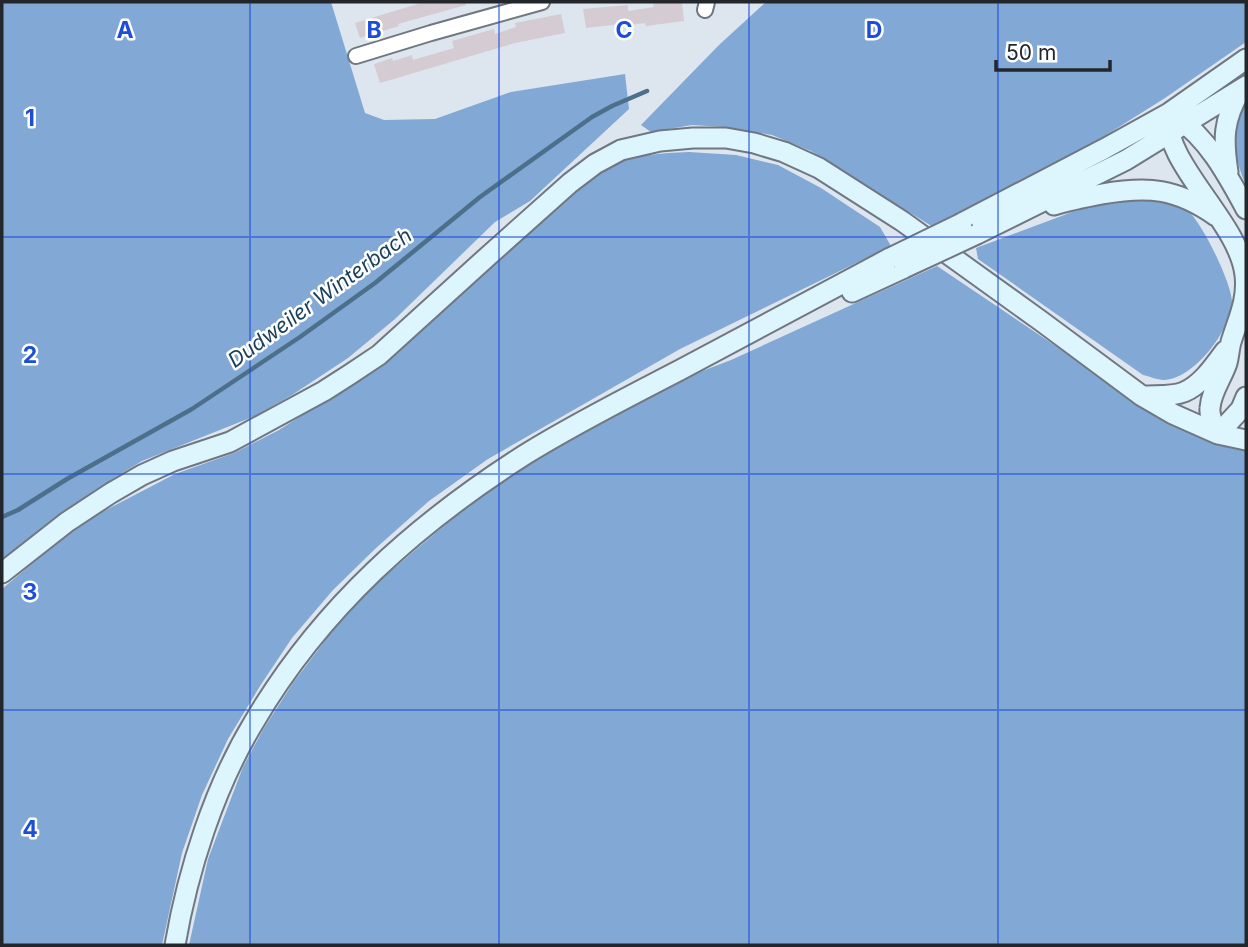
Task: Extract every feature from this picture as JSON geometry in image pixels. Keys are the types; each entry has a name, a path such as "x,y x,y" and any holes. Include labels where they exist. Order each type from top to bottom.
{"main road":[{"path":"175,945 194,861 210,815 252,724 283,676 325,623 373,570 405,541 478,486 539,447 679,371 970,228 1169,113 1246,59"},
{"path":"1007,220 1126,160 1244,87"},
{"path":"1228,177 1224,136 1227,117 1244,87"},
{"path":"1169,113 1198,134 1246,209"},
{"path":"1169,113 1169,134 1178,155 1221,219 1234,242 1245,273 1244,304 1210,408 1212,422 1218,433"},
{"path":"2,573 67,522 142,475 173,461 230,442 369,362 570,183 595,164 621,150 660,141 726,138 784,152 819,168 912,228 1142,396 1173,414 1218,433 1246,440"},
{"path":"970,228 1072,200 1140,189 1174,194 1205,208 1221,219"},
{"path":"1142,396 1176,394 1192,387 1216,363 1231,342"},
{"path":"1218,433 1241,409 1246,397"}],"street":[{"path":"356,56 542,2"}],"shaded area":[{"path":"2,2 331,2 365,113 384,120 435,119 511,92 625,74 629,109 530,201 495,222 395,319 348,358 255,416 142,461 114,478 2,561"},
{"path":"766,2 1246,2 1246,42 1103,137 933,227 811,151 772,135 692,125 651,132 641,125 719,45"},
{"path":"1246,103 1246,185 1239,165 1236,132"},
{"path":"689,152 736,155 778,165 821,188 880,227 891,246 680,349 488,459 429,501 376,548 333,590 292,638 228,739 202,795 182,853 162,945 2,945 2,589 79,524 175,474 234,453 279,430 351,384 575,186 592,175 628,159"},
{"path":"1154,196 1180,206 1194,217 1222,269 1232,303 1225,327 1218,339 1198,363 1175,378 1161,380 1143,375 978,259 976,248 1075,211 1123,197"},
{"path":"937,266 1115,386 1144,410 1200,435 1246,445 1246,945 189,945 208,859 243,767 293,683 330,634 373,586 453,518 495,487 541,457 671,383 731,360"}],"building":[{"path":"424,2 466,2 466,5 360,38 355,23"},
{"path":"668,2 682,2 684,21 646,26 645,23 630,23 586,28 583,9 628,5 628,11"},
{"path":"561,14 565,33 515,43 380,83 374,64 412,55 413,60 454,48 452,41 494,29 495,34 516,27 515,23"}],"waterway":[{"name":"Dudweiler Winterbach","path":"2,517 192,409 375,283 480,197 592,117 647,91"}]}
